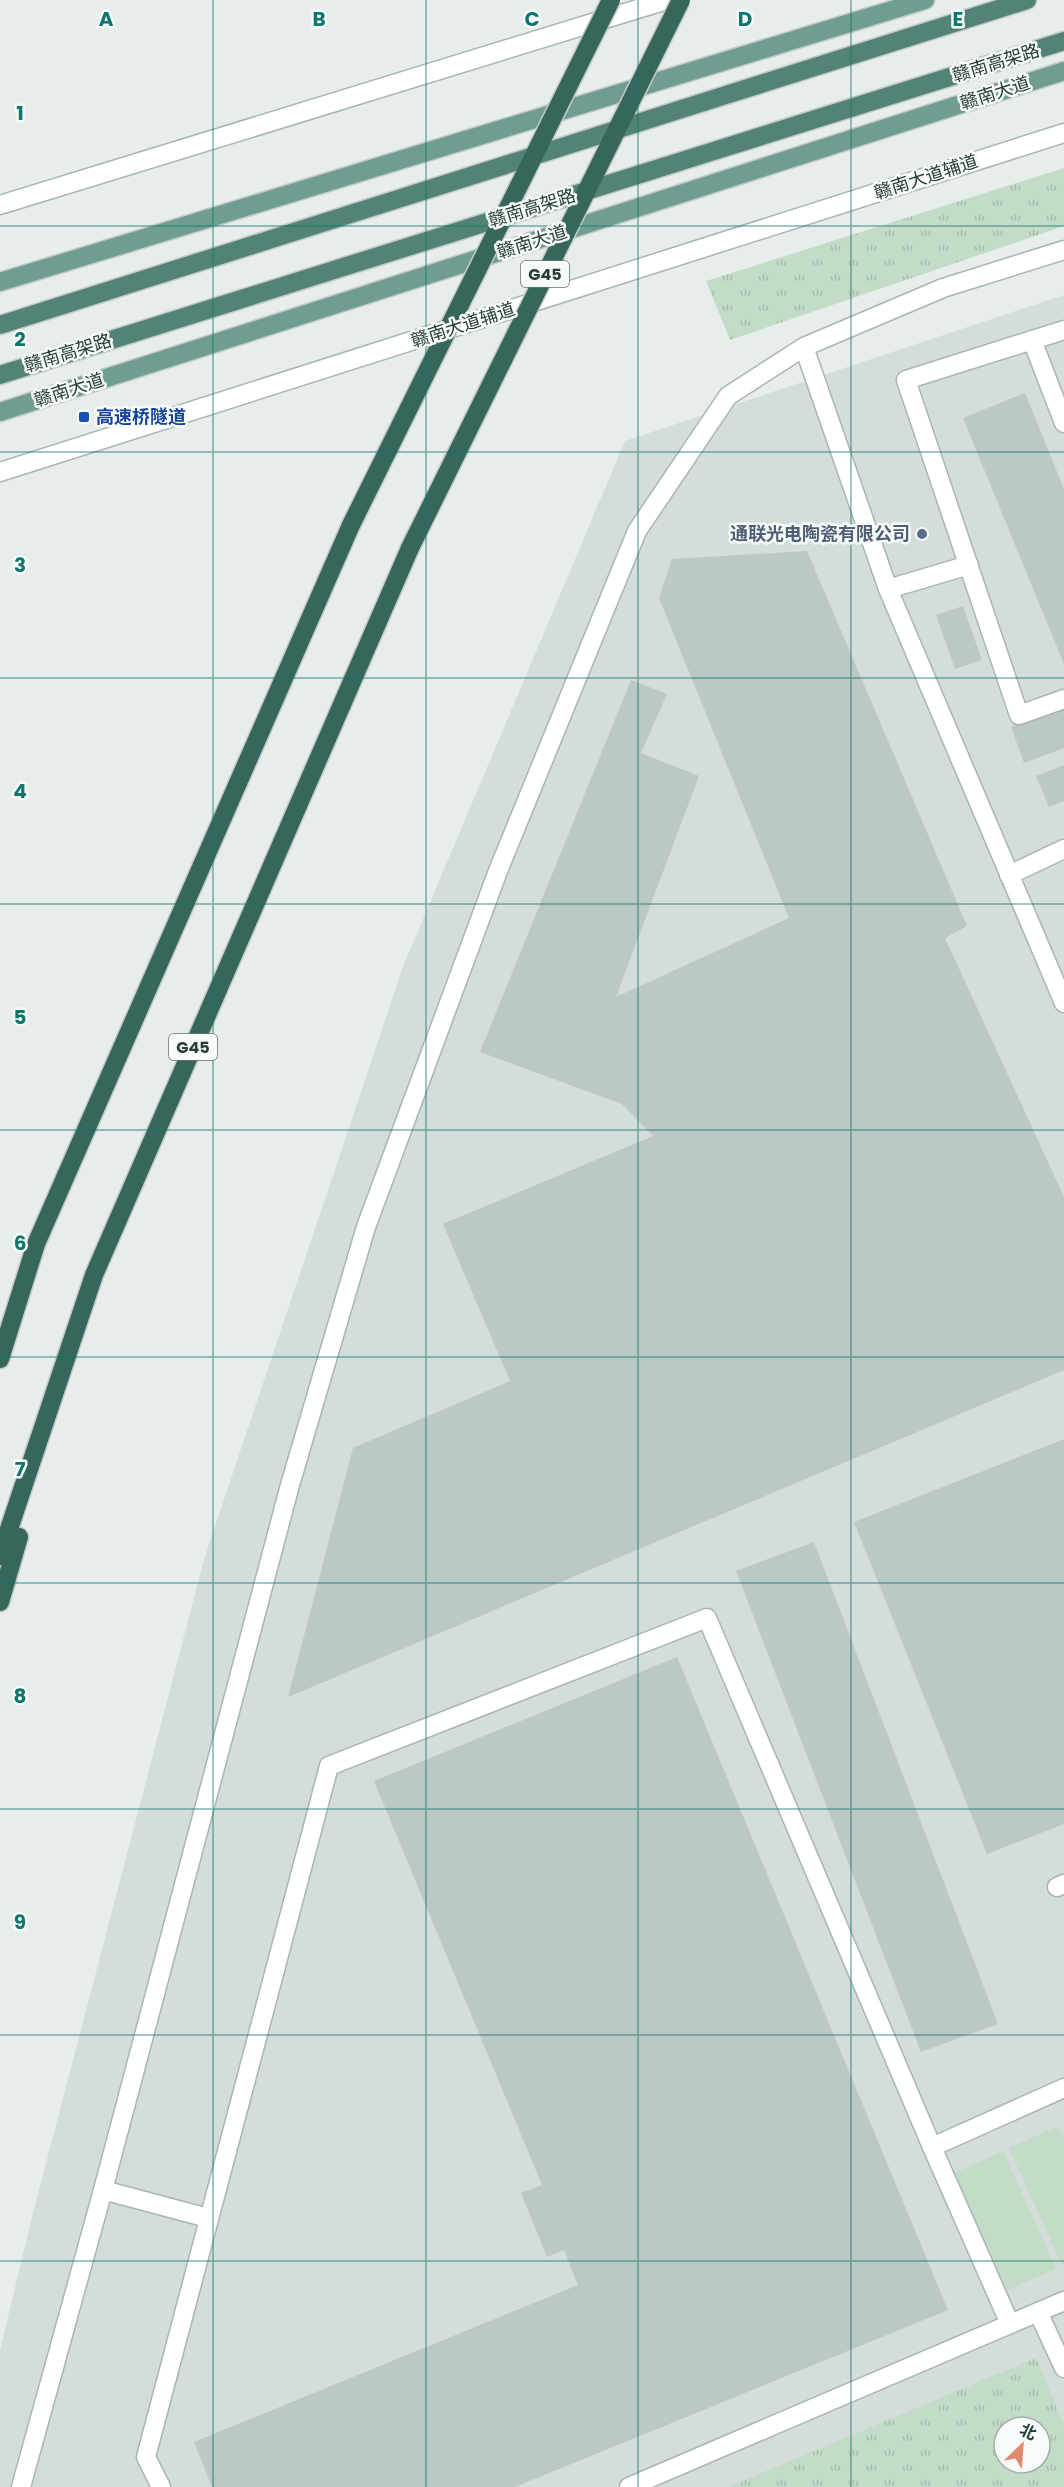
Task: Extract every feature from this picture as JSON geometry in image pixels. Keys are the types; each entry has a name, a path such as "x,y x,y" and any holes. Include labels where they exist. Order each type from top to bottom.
{"highway":[{"path":"0,1334 36,1245 351,525 611,0"},
{"name":"G45","path":"0,1556 94,1275 410,548 681,0"},
{"path":"0,325 1027,0"},
{"name":"赣南高架路","path":"0,375 1064,41"},
{"path":"0,1359 36,1245"},
{"path":"0,1602 94,1275"}],"main road":[{"path":"0,282 925,0"},
{"name":"赣南大道","path":"0,412 1064,71"}],"street":[{"path":"0,205 668,0"},
{"name":"赣南大道辅道","path":"0,472 1064,133"},
{"path":"21,2487 103,2190 290,1485 366,1227 498,871 637,531 728,396 804,347 943,288 1064,250"},
{"path":"1064,330 906,380 1019,715 1064,699"},
{"path":"1032,340 1064,423"},
{"path":"804,347 888,589 1064,1003"},
{"path":"888,589 969,565"},
{"path":"1009,875 1064,849"},
{"path":"161,2487 146,2457 329,1766 707,1618 932,2147 1010,2324"},
{"path":"932,2147 1064,2088"},
{"path":"103,2190 208,2218"},
{"path":"629,2487 1064,2301"},
{"path":"1038,2312 1064,2368"}],"shaded area":[{"path":"1064,295 1064,2487 0,2487 0,2350 33,2213 205,1556 404,964 625,441"}],"green space":[{"path":"1064,168 1064,226 730,340 706,281"},
{"path":"1058,2126 1064,2140 1064,2264 1062,2265 1009,2148"},
{"path":"1003,2151 1056,2269 1007,2290 954,2173"},
{"path":"1036,2358 1064,2425 1064,2487 728,2487"}],"building":[{"path":"1025,393 1064,489 1064,664 963,418"},
{"path":"807,551 967,926 945,938 1064,1197 1064,1370 288,1697 353,1448 510,1381 443,1224 653,1136 622,1104 480,1052 631,680 667,694 641,753 699,776 616,997 789,918 659,598 672,559"},
{"path":"963,606 982,660 955,669 936,615"},
{"path":"1064,708 1064,748 1024,763 1011,727"},
{"path":"1064,765 1064,801 1049,807 1036,776"},
{"path":"1064,1439 1064,1824 987,1854 854,1522"},
{"path":"814,1542 998,2024 921,2052 736,1571"},
{"path":"677,1657 948,2310 515,2487 212,2487 194,2442 578,2285 564,2250 547,2257 521,2193 542,2185 374,1781"}],"place":[{"name":"高速桥隧道","path":"84,417"},
{"name":"通联光电陶瓷有限公司","path":"922,534"}]}
